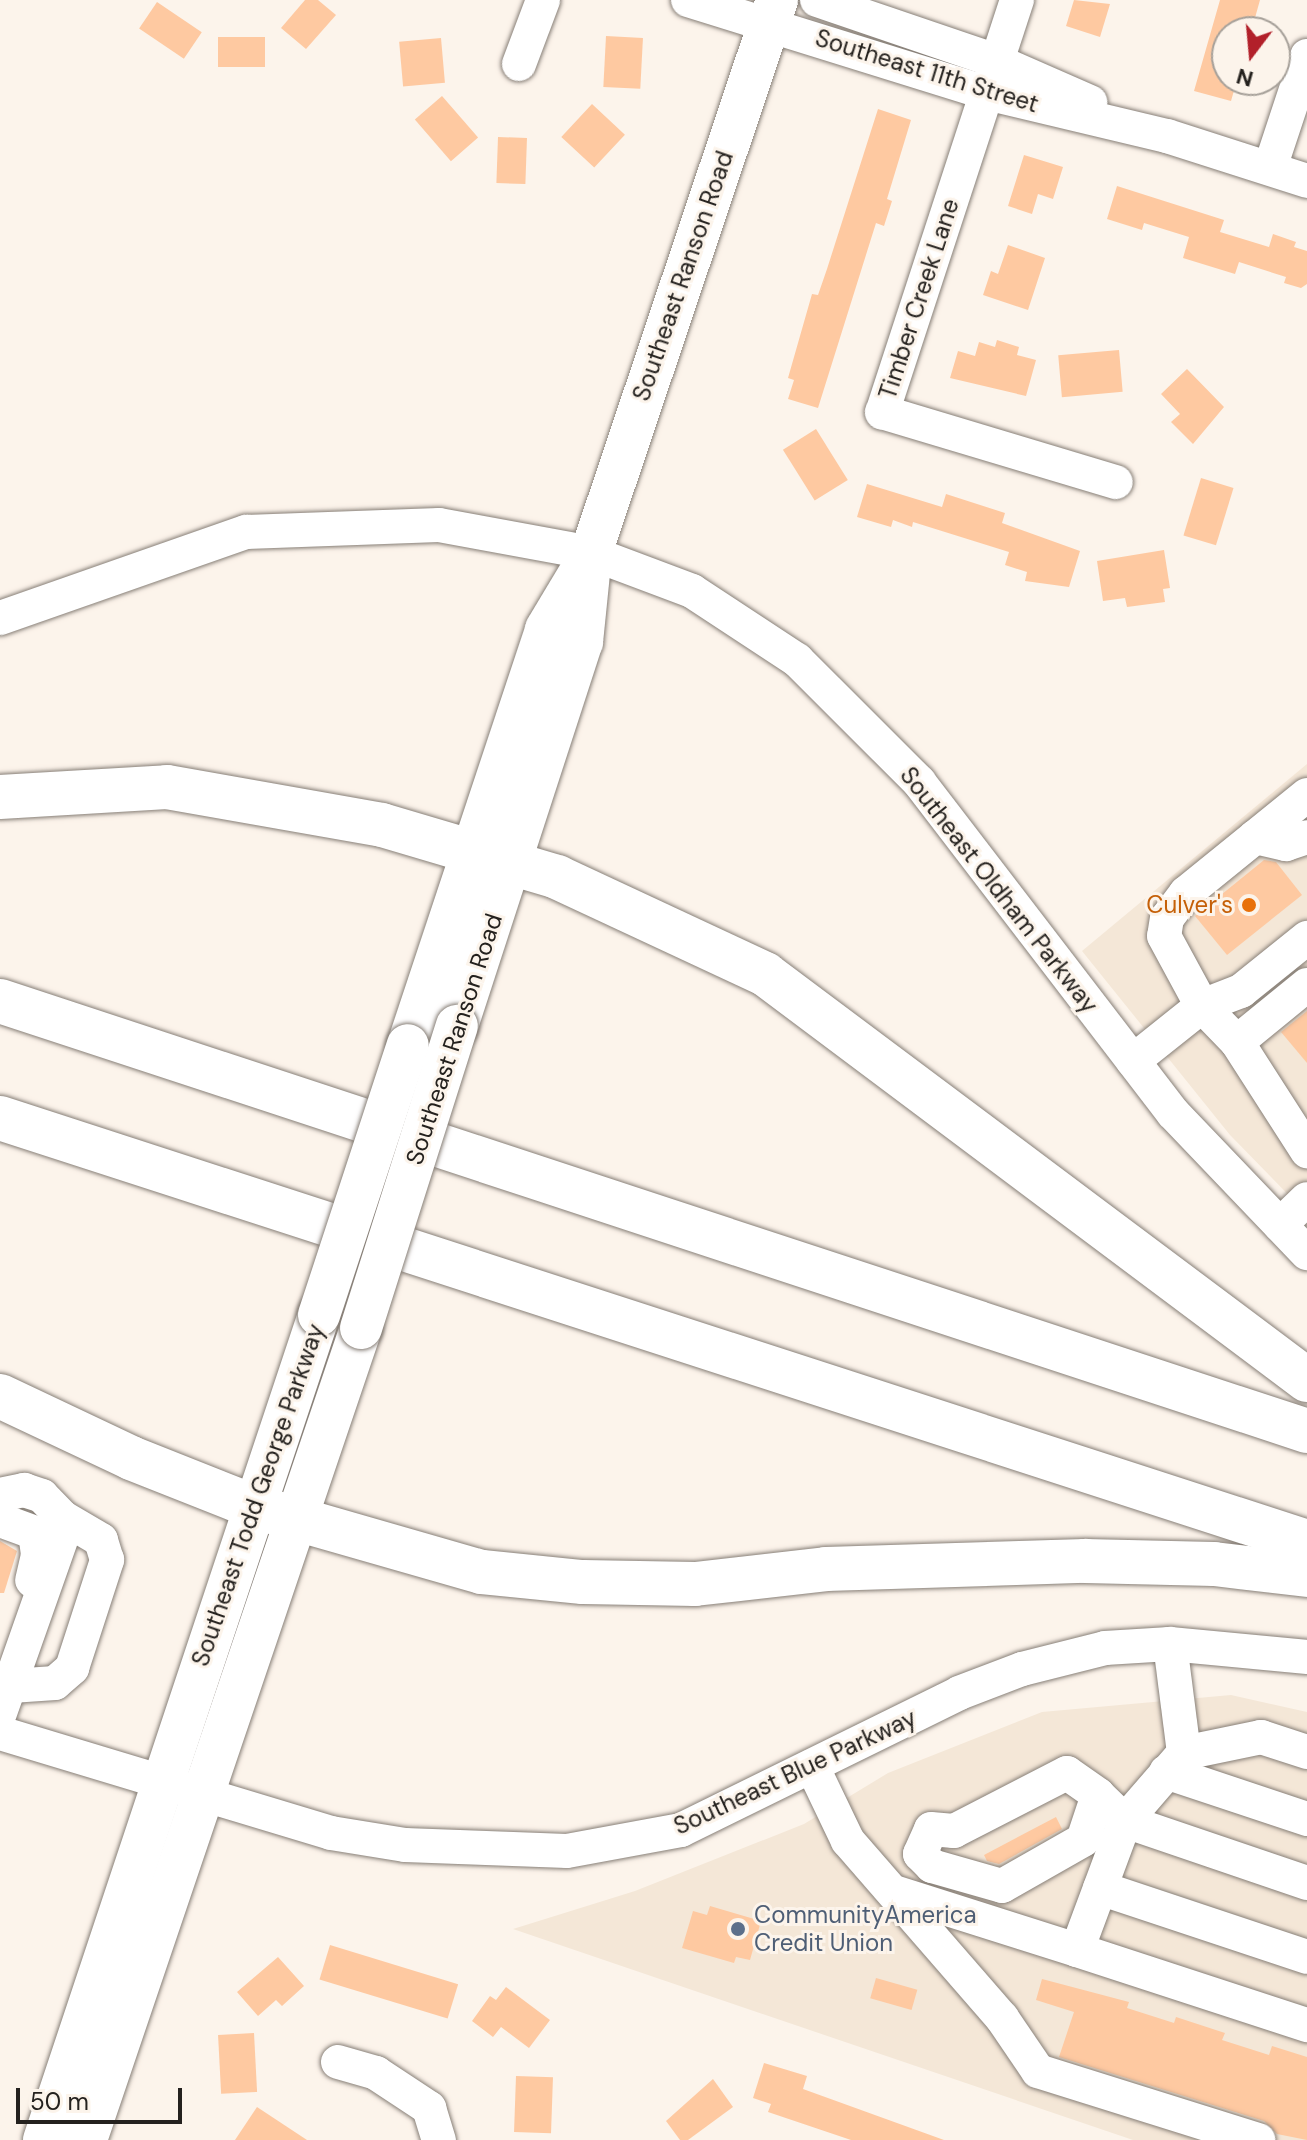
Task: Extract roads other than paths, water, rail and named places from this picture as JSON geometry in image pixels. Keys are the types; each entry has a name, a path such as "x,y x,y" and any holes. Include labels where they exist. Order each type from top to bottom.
{"highway":[{"path":"0,797 167,787 382,825 492,855 765,974 1307,1380"},
{"path":"0,1001 1307,1431"},
{"path":"0,1118 1307,1542"},
{"path":"0,1396 131,1458 255,1507 295,1521 482,1572 583,1582 695,1584 826,1569 975,1561 1214,1564 1307,1575"}],"main road":[{"name":"Southeast Ranson Road","path":"295,1521 361,1328 457,1026 492,855 582,642 591,553 773,12"},
{"name":"Southeast Todd George Parkway","path":"44,2140 159,1784 255,1507 408,1045 492,855"},
{"name":"Southeast Todd George Parkway","path":"86,2140 295,1521"}],"street":[{"path":"519,64 543,0"},
{"name":"Southeast 11th Street","path":"688,0 773,12 986,93 1167,136 1307,181"},
{"name":"Southeast 11th Street","path":"817,0 996,61 1167,136"},
{"name":"Timber Creek Lane","path":"1017,0 882,412 1116,482"},
{"path":"1270,168 1307,56"},
{"name":"Southeast Oldham Parkway","path":"0,618 246,532 439,525 591,553 692,591 797,660 919,782 1173,1113 1307,1253"},
{"path":"1307,795 1186,893 1167,918 1164,936 1170,954 1202,1006 1237,1042 1275,1109 1307,1151"},
{"path":"1255,837 1286,844 1307,837"},
{"path":"1133,1061 1202,1006 1241,991 1307,938"},
{"path":"1237,1042 1307,985"},
{"path":"1280,1225 1307,1199"},
{"path":"0,1495 24,1490 42,1496 62,1517 101,1540 107,1560 72,1668 55,1683 4,1693"},
{"path":"4,1693 63,1534 62,1517"},
{"path":"0,1520 26,1525 39,1545 25,1607 25,1643"},
{"path":"1170,1644 1175,1762"},
{"name":"Southeast Blue Parkway","path":"0,1733 278,1820 405,1845 567,1851 681,1830 959,1693 1022,1669 1105,1648 1170,1644 1307,1657"},
{"path":"1077,1950 1125,1821 1175,1762 1261,1737 1307,1752"},
{"path":"1175,1762 1307,1819"},
{"path":"812,1766 848,1841 897,1893 1002,2018 1038,2071 1258,2140"},
{"path":"1098,1795 1083,1840 1002,1886 932,1866 920,1854 931,1829 954,1831 1067,1773 1098,1795 1125,1821 1307,1883"},
{"path":"1100,1888 1307,1957"},
{"path":"897,1893 1307,2025"},
{"path":"338,2062 376,2073 429,2108 439,2140"}],"place":[{"name":"Culver's","path":"1249,905"},
{"name":"CommunityAmerica Credit Union","path":"738,1929"}]}
